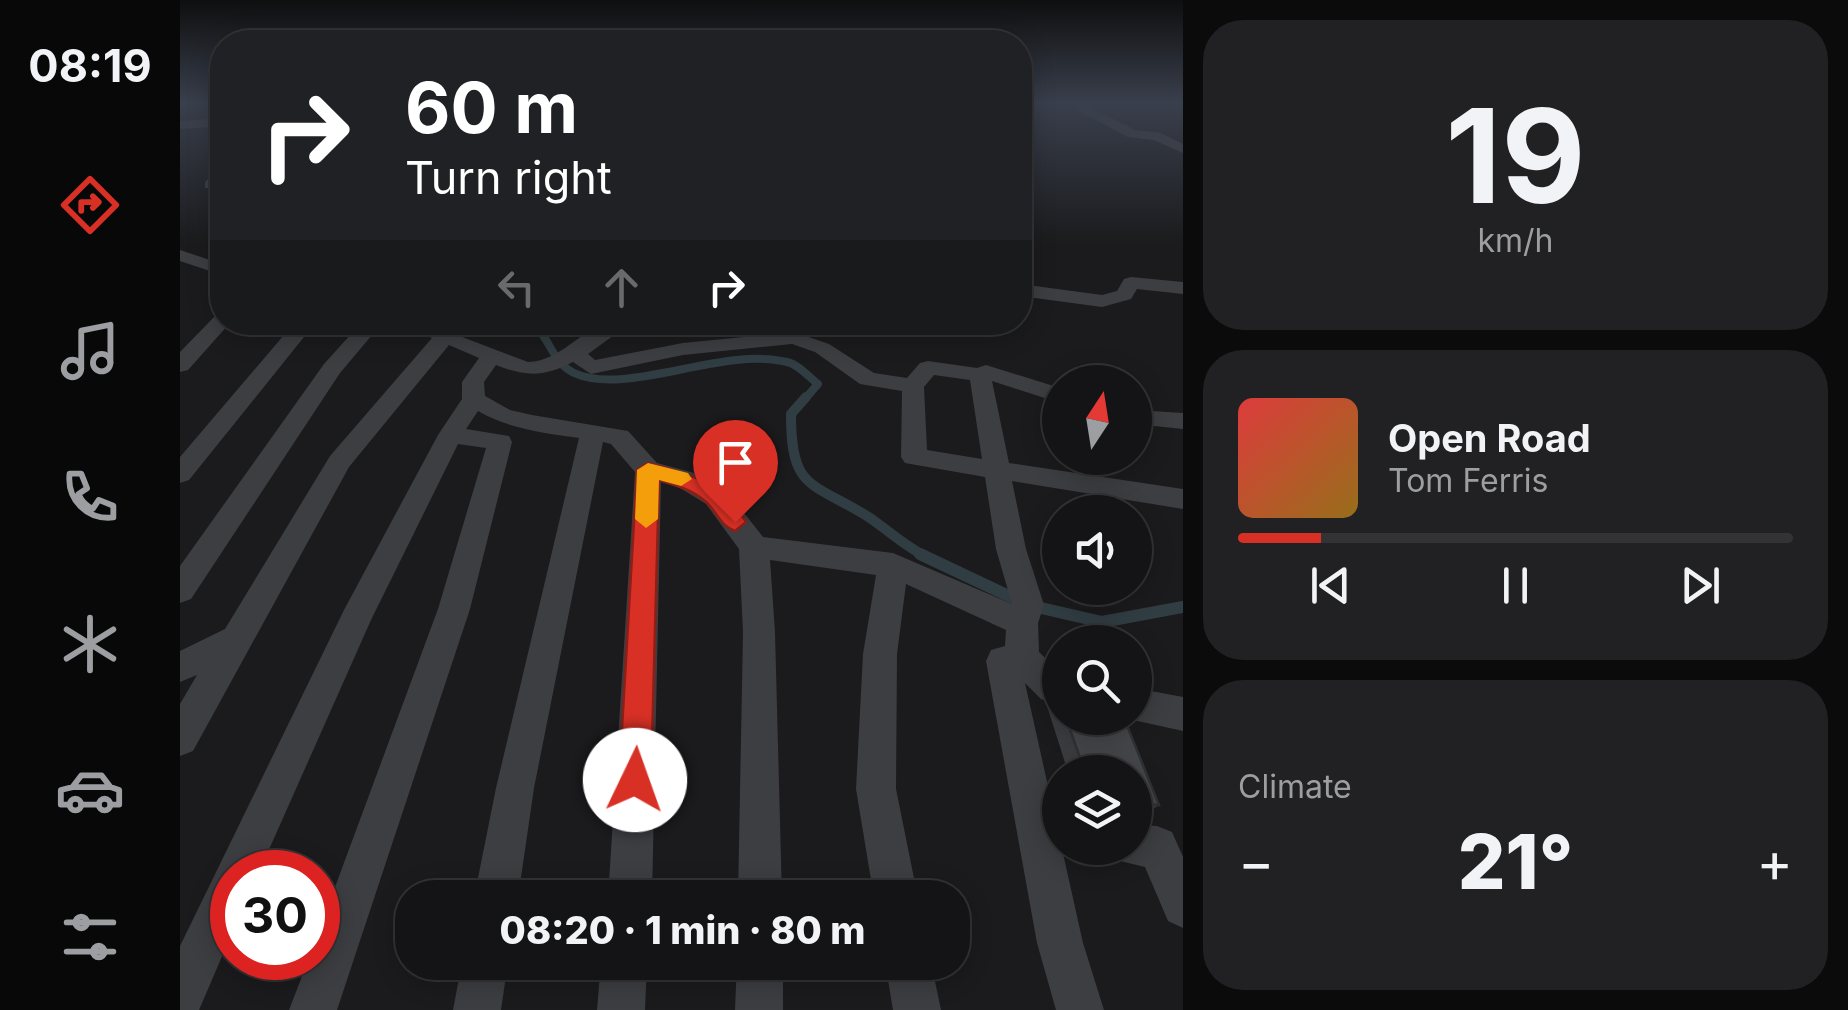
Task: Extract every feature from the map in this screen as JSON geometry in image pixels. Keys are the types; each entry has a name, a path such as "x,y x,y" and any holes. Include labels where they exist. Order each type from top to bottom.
{"street":[{"path":"180,278 189,258"},
{"path":"1032,292 1102,301 1124,295 1132,283 1183,288"},
{"path":"180,365 210,333"},
{"path":"180,474 295,335"},
{"path":"180,590 332,369 362,335"},
{"path":"442,335 524,370 544,368 603,335"},
{"path":"573,355 591,367 767,335"},
{"path":"803,335 868,379 913,386"},
{"path":"180,738 339,462 445,336"},
{"path":"248,850 355,620 450,435 474,399 473,382 492,354"},
{"path":"1042,390 986,372 980,375 928,368 913,386 914,457 1183,500"},
{"path":"980,375 1011,549 1028,605 1022,640 1003,661 1042,812"},
{"path":"474,399 502,415 619,437 648,470 689,481 716,497 754,547 759,632 760,880"},
{"path":"1152,418 1183,421"},
{"path":"499,880 515,788 592,433"},
{"path":"313,1010 454,608 500,442 450,435"},
{"path":"631,880 648,470"},
{"path":"754,547 894,565 1022,640 1042,671"},
{"path":"893,880 876,789 880,654 894,565"},
{"path":"180,667 237,639"},
{"path":"1152,708 1183,714"},
{"path":"1152,847 1158,847 1183,906"},
{"path":"1052,865 1060,943 1080,1010"},
{"path":"180,998 210,932"},
{"path":"477,1010 482,980"},
{"path":"621,1010 623,980"},
{"path":"759,1010 760,980"},
{"path":"911,980 917,1010"}],"building":[{"path":"1072,735 1131,735 1139,755 1079,755"}],"waterway":[{"path":"543,335 566,368 595,379 647,376 734,360 791,363 818,384 804,400"},
{"path":"806,397 791,414 800,470 818,488 925,556"},
{"path":"920,554 1028,605 1102,622 1183,607"}],"slow traffic":[{"path":"646,519 648,470 681,479"}],"route":[{"path":"635,780 648,470 689,481 716,497 735,522"}]}
